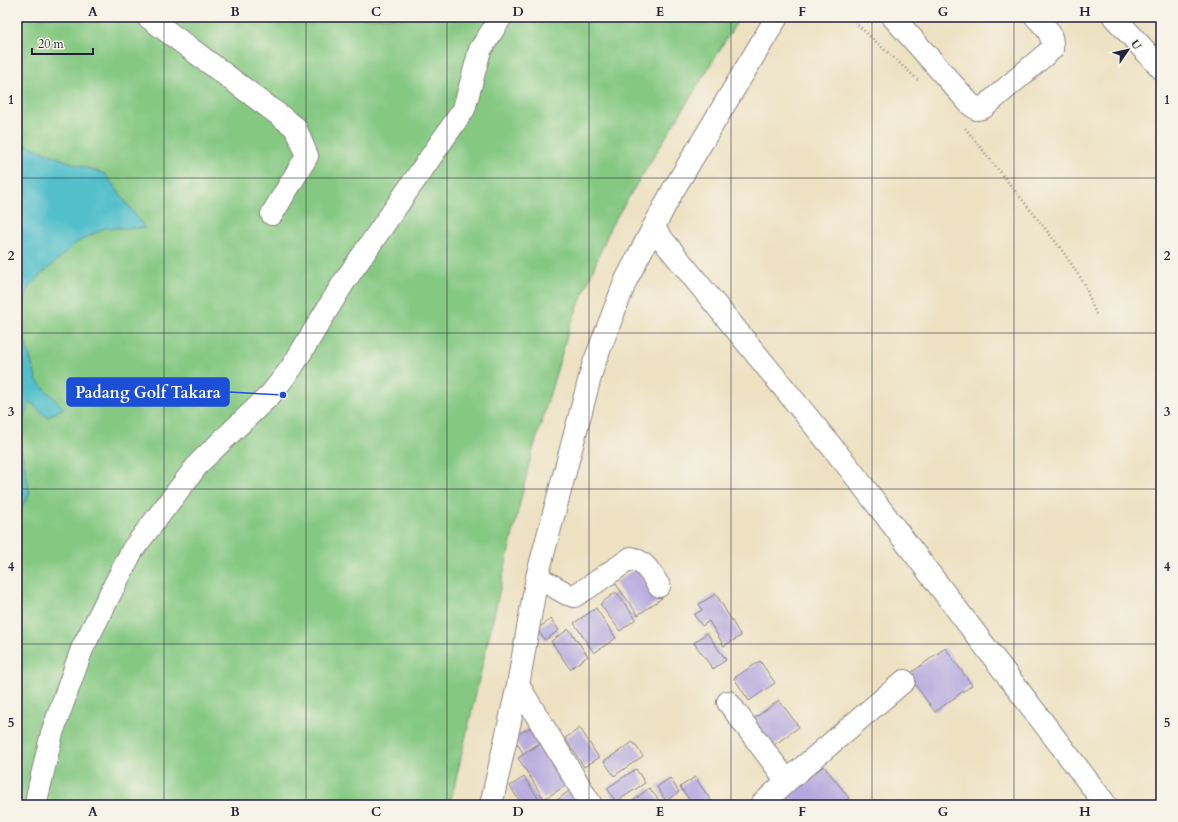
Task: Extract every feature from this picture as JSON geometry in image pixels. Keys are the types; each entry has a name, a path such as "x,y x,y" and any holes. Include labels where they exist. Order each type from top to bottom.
{"street":[{"path":"148,17 295,127 307,156 272,214"},
{"path":"36,805 52,733 82,649 133,549 200,462 271,394 292,367 344,282 464,109 480,50 502,17"},
{"path":"491,805 518,685 537,577 593,366 626,280 653,228 672,192 777,17"},
{"path":"893,17 970,104 977,109 983,108 1052,49 1053,39 1036,17"},
{"path":"1114,17 1161,68"},
{"path":"653,228 850,469 1106,805"},
{"path":"537,577 567,594 574,596 631,558 637,559 643,564 659,586"},
{"path":"762,805 787,781 904,681"},
{"path":"518,685 591,805"},
{"path":"728,702 787,781"}],"path":[{"path":"849,17 921,83"},
{"path":"965,128 1059,246 1084,283 1097,317"}],"green space":[{"path":"17,17 740,17 611,226 570,326 529,464 450,805 17,805"}],"water":[{"path":"17,141 69,162 105,174 145,228 105,228 76,243 29,286 20,324 37,381 64,408 47,417 30,402 18,432 30,494 17,514"}],"building":[{"path":"639,566 662,598 638,615 615,583"},
{"path":"616,592 636,619 620,631 600,604"},
{"path":"716,594 741,636 724,646 709,621 702,626 694,615 702,610 699,604"},
{"path":"596,608 616,638 594,653 574,623"},
{"path":"551,619 559,630 545,640 537,629"},
{"path":"569,629 588,656 570,669 551,641"},
{"path":"707,633 726,660 713,669 694,643"},
{"path":"945,648 972,685 935,712 908,675"},
{"path":"760,661 775,683 749,701 734,678"},
{"path":"779,700 799,727 770,748 751,721"},
{"path":"538,723 547,739 523,753 513,737"},
{"path":"580,728 599,758 584,767 565,738"},
{"path":"633,742 643,756 614,776 604,761"},
{"path":"542,743 567,785 544,799 518,758"},
{"path":"824,766 849,798 840,805 775,805 774,803"},
{"path":"636,769 645,783 616,802 607,788"},
{"path":"524,777 542,804 522,805 510,786"},
{"path":"695,777 714,805 693,805 680,787"},
{"path":"670,778 679,792 666,801 657,787"},
{"path":"649,788 663,805 628,805"},
{"path":"570,790 581,805 551,805"}],"place":[{"name":"Padang Golf Takara","path":"283,395"}]}
